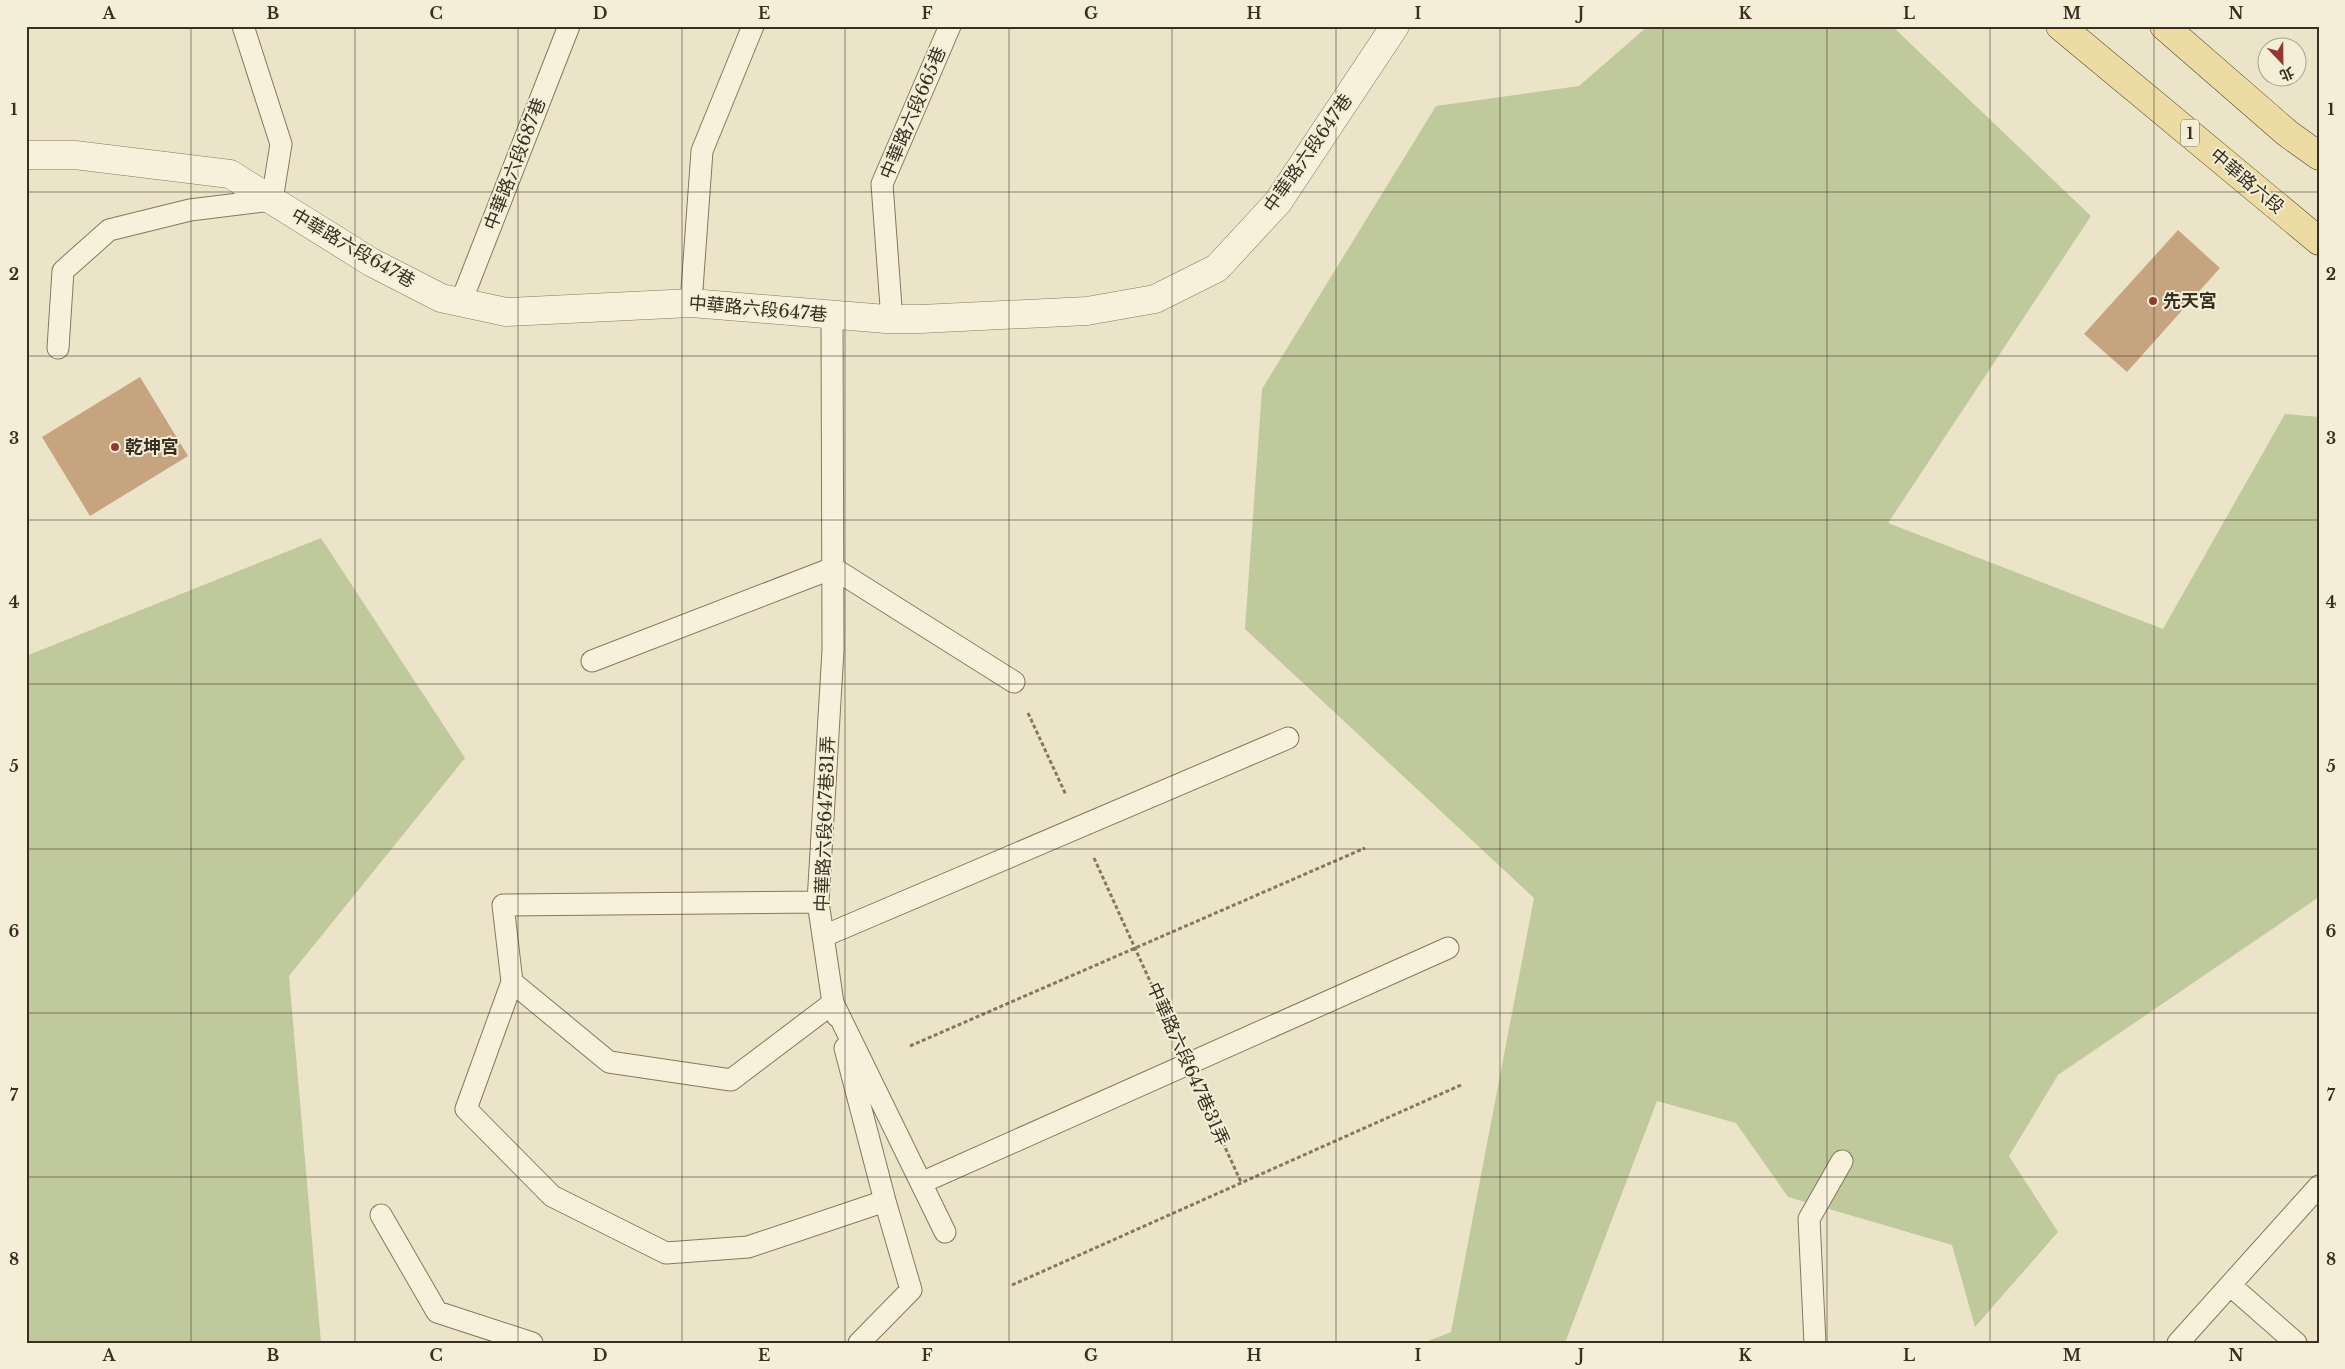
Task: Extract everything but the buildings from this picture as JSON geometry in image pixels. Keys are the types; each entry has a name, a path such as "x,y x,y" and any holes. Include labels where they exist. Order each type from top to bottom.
{"main road":[{"name":"中華路六段","path":"2060,26 2319,241"},
{"path":"2164,26 2286,133 2319,156"}],"street":[{"name":"中華路六段647巷","path":"26,155 75,155 230,174 371,262 441,298 506,312 690,302 832,315 920,320 1087,311 1155,299 1217,268 1278,202 1395,26"}],"lane":[{"path":"58,348 63,271 110,230 190,210 272,200 281,144 243,26"},
{"name":"中華路六段687巷","path":"461,302 569,26"},
{"path":"690,302 702,151 752,26"},
{"name":"中華路六段665巷","path":"886,319 891,307 882,184 950,26"},
{"name":"中華路六段647巷31弄","path":"832,315 833,650 818,902 833,1003 946,1232"},
{"path":"592,661 833,568 1014,682"},
{"path":"824,936 1288,738"},
{"path":"818,902 503,905 512,982 466,1109 552,1196 666,1253 748,1248 885,1201"},
{"path":"921,1183 1448,948"},
{"path":"512,982 609,1062 730,1080 833,1003 885,1201 911,1290 859,1343"},
{"path":"1815,1343 1809,1219 1842,1161"},
{"path":"2178,1343 2319,1186"},
{"path":"381,1215 437,1312 532,1343"},
{"path":"2230,1285 2296,1343"}],"path":[{"name":"中華路六段647巷31弄","path":"1014,682 1241,1182"},
{"path":"910,1046 1365,848"},
{"path":"1012,1285 1461,1084"}],"green space":[{"path":"1648,26 1892,26 2091,216 1888,523 2163,629 2285,414 2319,417 2319,897 2058,1075 2009,1156 2058,1232 1975,1327 1952,1245 1788,1197 1736,1123 1657,1101 1565,1343 1423,1343 1451,1332 1534,898 1245,629 1262,389 1436,106 1579,86"},
{"path":"321,538 465,758 289,976 321,1343 26,1343 26,656"}],"place":[{"name":"先天宮","path":"2153,301"},
{"name":"乾坤宮","path":"115,447"}]}
